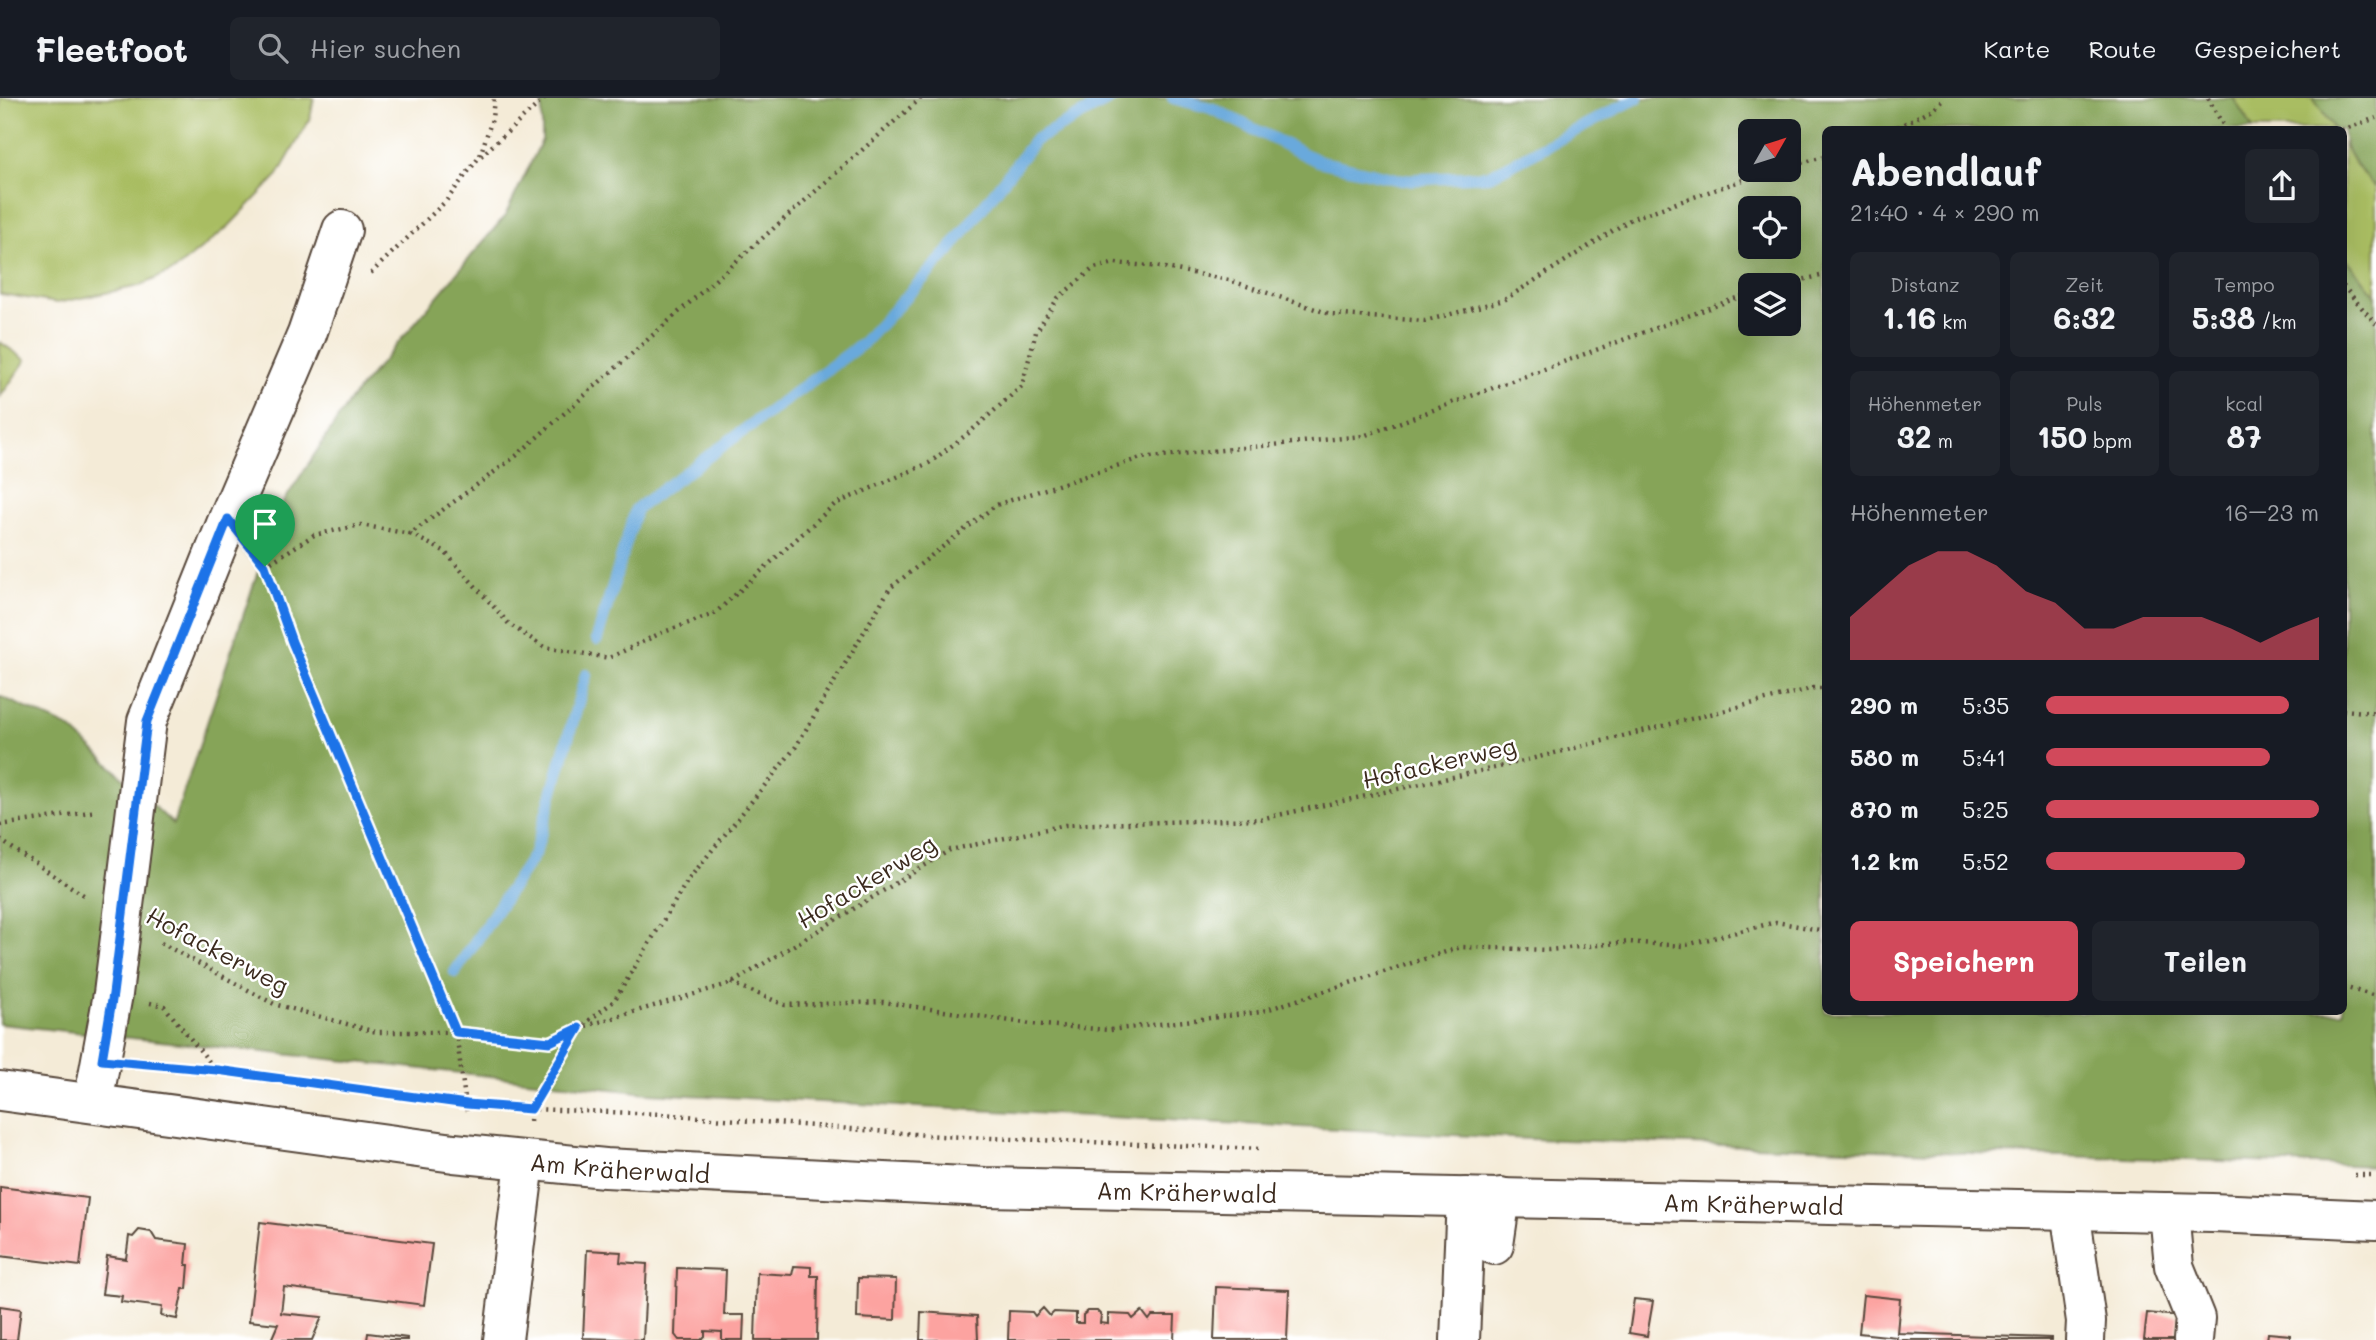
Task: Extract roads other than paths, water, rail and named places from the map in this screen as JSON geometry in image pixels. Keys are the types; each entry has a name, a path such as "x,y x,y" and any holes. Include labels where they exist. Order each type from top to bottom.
{"main road":[{"path":"93,1104 113,994 147,721 228,519 307,334 342,230"},
{"name":"Am Kräherwald","path":"0,1091 525,1162 605,1168 985,1187 2169,1212 2376,1220"},
{"path":"503,1340 525,1162"},
{"path":"1483,1197 1494,1245"},
{"path":"1460,1340 1483,1197"},
{"path":"2070,1210 2086,1321 2085,1340"},
{"path":"2169,1212 2174,1266 2195,1318 2193,1340"}],"waterway":[{"path":"597,639 636,509 862,344 948,252 1035,140 1112,98"},
{"path":"1173,98 1211,108 1318,161 1401,180 1489,176 1637,98"},
{"path":"455,972 535,853 586,675"}]}
